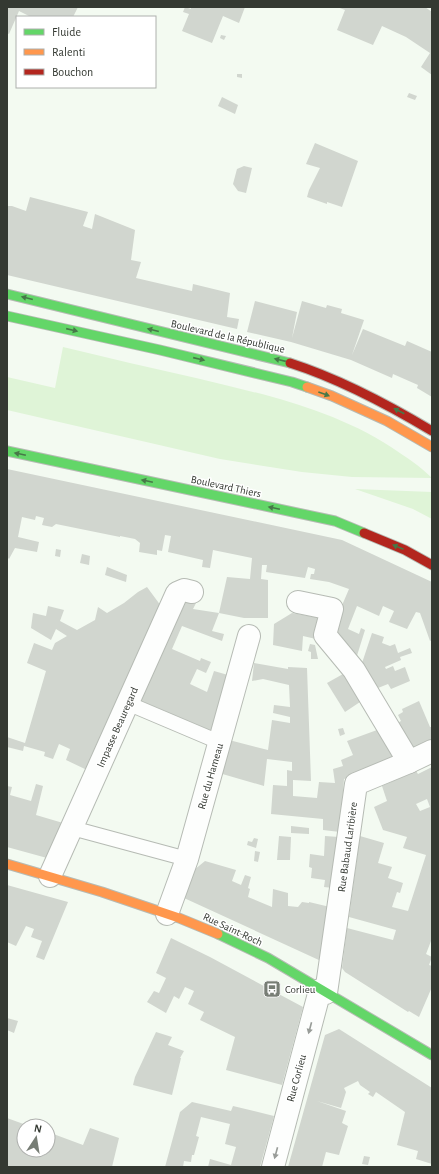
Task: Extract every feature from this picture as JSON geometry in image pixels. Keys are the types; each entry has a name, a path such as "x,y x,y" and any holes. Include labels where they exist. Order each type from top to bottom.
{"street":[{"name":"Boulevard de la République","path":"7,294 291,363 335,379 409,417 432,431"},
{"path":"7,316 160,350 292,382 332,396 387,421 432,447"},
{"name":"Boulevard Thiers","path":"7,451 335,521 406,550 432,566"},
{"name":"Impasse Beauregard","path":"50,876 177,594 184,590 192,592"},
{"path":"298,602 332,609 326,635 354,670 409,762"},
{"name":"Rue du Hameau","path":"167,914 187,859 248,636"},
{"name":"Rue Babaud Laribière","path":"323,992 356,784 432,751"},
{"name":"Rue Saint-Roch","path":"7,864 50,876 167,914 209,930 268,958 323,992 432,1055"},
{"name":"Rue Corlieu","path":"273,1167 323,992"}],"lane":[{"path":"127,703 219,742"},
{"path":"72,828 187,859"}],"green space":[{"path":"63,347 246,390 296,404 345,422 368,434 391,447 432,478 352,477 302,472 220,459 7,410 7,377 55,388"},
{"path":"355,489 432,492 432,519 413,509"}],"building":[{"path":"7,7 78,7 74,16 29,16 19,11 9,34 7,33"},
{"path":"185,7 191,9 191,7 245,7 239,23 223,16 212,43 182,31 189,14 183,12"},
{"path":"337,7 425,7 432,12 432,75 421,67 430,53 406,37 382,26 373,45 337,30 345,10"},
{"path":"221,35 226,36 224,40 220,38"},
{"path":"237,74 242,74 242,78 237,77"},
{"path":"409,93 417,96 415,100 407,97"},
{"path":"222,97 238,105 235,114 218,106"},
{"path":"315,143 358,161 342,207 327,202 327,204 307,197 320,168 306,164"},
{"path":"244,166 252,168 246,193 238,191 233,184 237,169"},
{"path":"30,197 88,212 83,226 92,229 95,214 135,230 131,260 141,262 136,278 192,291 193,284 230,293 227,317 239,319 237,329 7,275 7,206 12,206 26,211"},
{"path":"255,301 297,312 292,338 302,301 326,308 327,305 342,309 341,313 364,320 352,355 363,329 405,346 407,341 432,352 432,397 417,388 418,385 393,374 392,378 351,360 291,342 247,332"},
{"path":"7,469 342,540 432,582 432,640 430,641 420,613 416,612 407,629 389,622 394,611 383,606 379,616 357,606 348,629 359,634 361,628 365,630 355,662 331,631 349,589 329,582 310,579 311,574 314,574 315,569 308,567 305,578 266,572 267,565 262,565 261,579 268,580 268,618 244,618 219,613 227,577 250,579 252,558 213,550 210,568 202,567 203,560 168,552 171,536 165,535 162,551 157,550 157,555 139,552 140,543 135,539 56,524 52,527 42,525 44,518 36,516 35,520 22,517 18,537 39,542 37,552 15,548 9,559 7,557"},
{"path":"56,549 61,550 60,557 55,556"},
{"path":"82,554 90,556 89,565 80,563"},
{"path":"107,567 127,575 126,582 105,575"},
{"path":"147,587 161,606 87,770 66,760 70,749 59,744 53,759 44,756 45,752 24,746 23,751 7,747 7,737 25,743 46,671 27,663 34,643 52,650 55,643 67,636 56,629 51,640 31,628 33,613 46,616 48,606 64,610 60,621 77,630 95,620 98,607 107,613"},
{"path":"184,598 196,603 193,609 219,613 212,631 224,634 222,641 182,626 172,649 200,661 201,658 211,662 206,673 197,669 190,684 207,692 214,671 228,675 212,731 139,700"},
{"path":"292,613 320,618 316,639 303,636 302,651 273,645 274,624"},
{"path":"372,633 384,637 382,643 390,646 395,644 398,653 410,648 412,653 400,657 401,660 385,667 386,669 393,666 395,671 405,667 410,681 391,689 388,684 373,690 360,669"},
{"path":"310,644 315,645 318,659 311,659 311,652 308,651"},
{"path":"254,663 288,669 288,667 307,668 311,781 293,780 293,796 317,798 319,782 335,783 333,769 343,766 341,760 353,755 347,741 377,730 396,760 344,779 340,832 323,830 323,819 271,814 273,785 287,786 287,770 292,771 292,762 267,759 264,786 219,773 229,740 268,750 272,720 290,723 290,717 273,713 274,705 290,707 289,685 263,679 252,681"},
{"path":"343,674 360,702 345,712 327,683"},
{"path":"419,701 430,727 432,727 432,742 412,751 394,725 401,721 398,715 403,712 402,709"},
{"path":"343,728 345,734 340,736 338,729"},
{"path":"432,767 432,942 431,941 426,954 432,957 429,965 432,966 432,987 419,1017 409,1011 408,1012 345,972 342,968 347,928 393,940 396,930 349,917 360,836 384,843 378,863 392,867 388,878 403,883 400,893 397,892 392,907 408,911 426,855 403,848 407,837 383,830 374,807 387,801 382,786 416,771 418,774","holes":["427,799 430,807 420,811 416,804"]},
{"path":"36,784 43,786 36,815 63,823 47,858 7,847 7,786 12,787 10,795 31,801"},
{"path":"291,826 309,828 309,834 291,833"},
{"path":"279,836 291,837 290,860 277,860"},
{"path":"325,836 339,837 333,888 324,887 325,880 311,878 312,868 309,867 310,854 324,856"},
{"path":"254,838 258,839 256,848 247,845 248,841 252,842"},
{"path":"255,851 260,852 258,862 254,861"},
{"path":"205,861 236,870 232,881 241,885 245,875 251,877 248,888 250,889 248,897 272,907 273,889 288,893 288,906 298,907 302,902 309,902 330,907 321,961 184,898 194,870"},
{"path":"7,885 68,902 44,960 36,957 42,941 31,937 34,929 26,926 16,946 7,942"},
{"path":"171,938 210,957 303,1007 282,1085 226,1070 235,1037 200,1020 204,1012 188,1004 194,991 185,987 179,999 174,996 166,1013 147,1002 154,991 159,993 166,978 156,973"},
{"path":"7,1018 18,1021 14,1033 7,1030"},
{"path":"339,1029 432,1088 432,1164 416,1159 418,1151 397,1145 405,1112 376,1092 373,1097 368,1094 370,1092 360,1085 358,1081 344,1088 346,1092 341,1108 317,1101 346,1111 342,1123 348,1126 339,1155 326,1152 322,1167 288,1167 325,1035"},
{"path":"156,1032 172,1037 168,1045 184,1051 180,1058 172,1095 133,1085 135,1077"},
{"path":"192,1102 231,1111 233,1106 274,1116 260,1167 208,1167 210,1159 231,1165 236,1147 225,1144 230,1124 201,1117 196,1136 199,1137 191,1162 184,1161 183,1167 165,1167 180,1112"},
{"path":"7,1118 16,1121 16,1158 56,1158 56,1135 83,1145 90,1128 119,1138 112,1167 7,1167"},
{"path":"364,1156 370,1157 368,1165 362,1164"}],"traffic: fast":[{"path":"7,294 290,363"},
{"path":"7,316 160,350 307,387"},
{"path":"7,451 335,521 364,533"},
{"path":"218,934 268,958 432,1055"}],"traffic: slow":[{"path":"307,387 332,396 387,421 432,447"},
{"path":"7,864 102,892 179,918 218,934"}],"traffic: jam":[{"path":"290,363 345,384 398,411 432,431"},
{"path":"364,533 405,550 432,565"}],"place":[{"name":"Corlieu","path":"272,989"}]}
